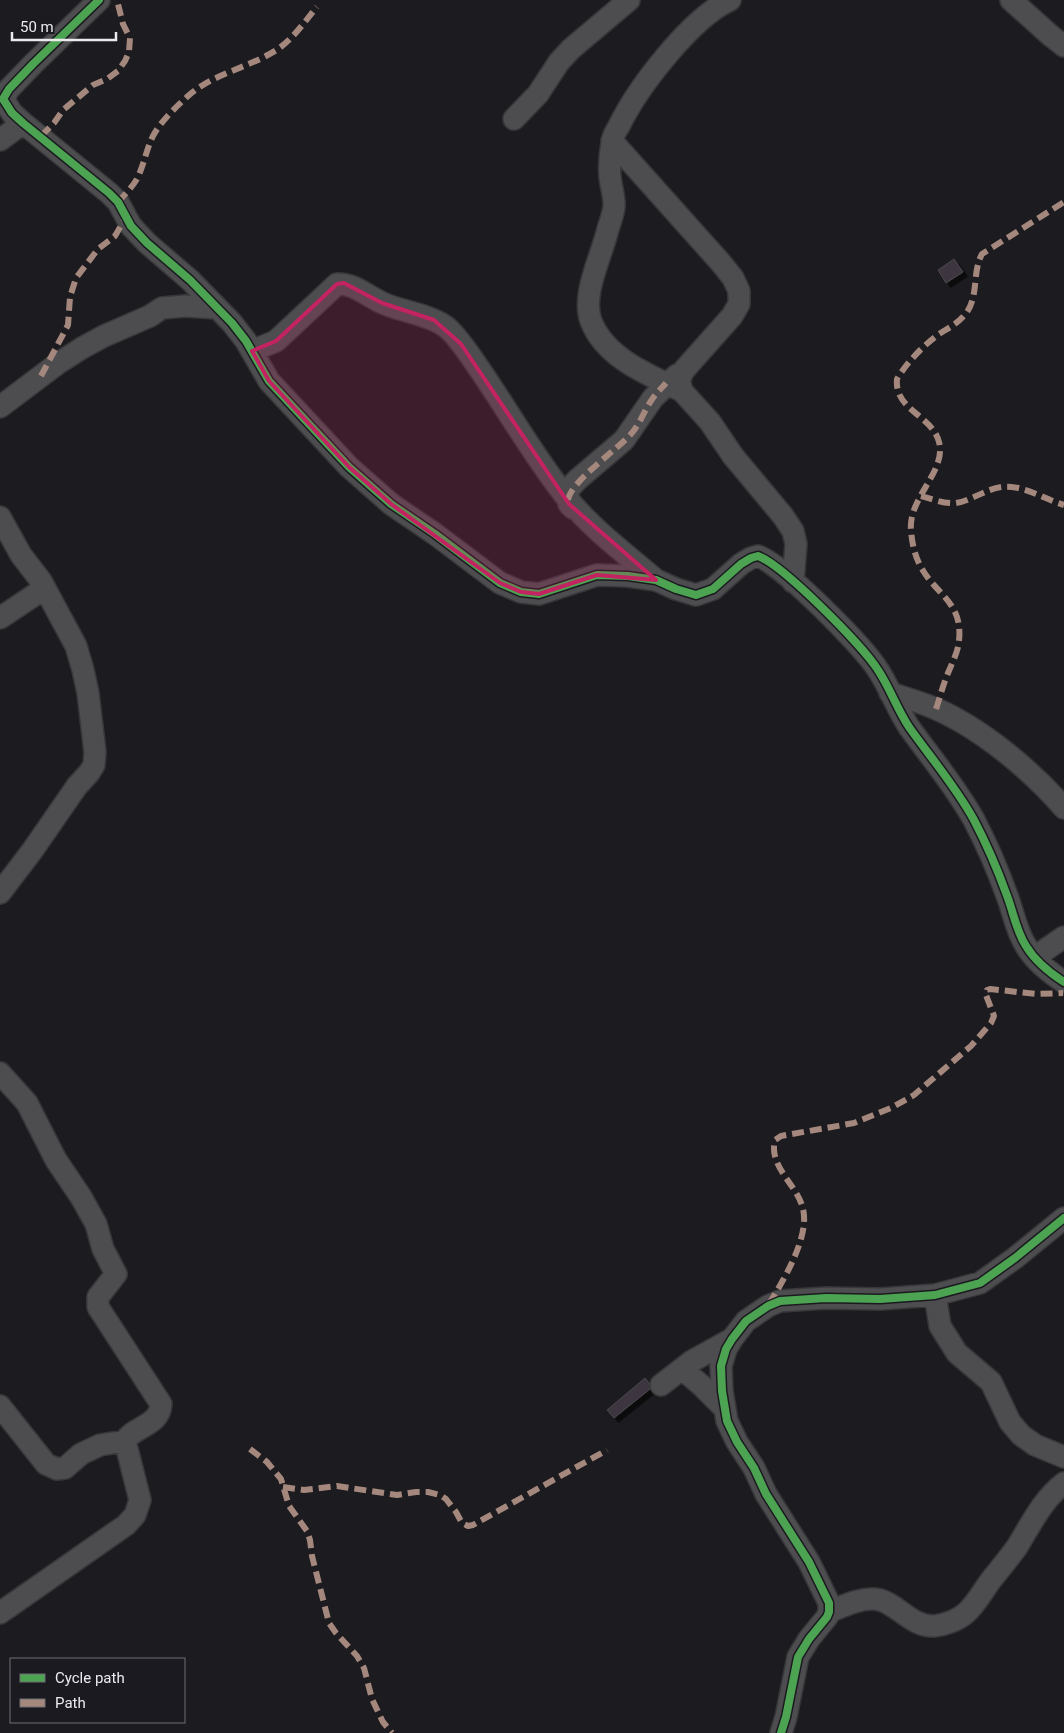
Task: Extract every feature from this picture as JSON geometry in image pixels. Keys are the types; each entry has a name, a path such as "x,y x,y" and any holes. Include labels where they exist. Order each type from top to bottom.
{"street":[{"path":"99,0 2,97 12,113 23,123 118,202 131,226 151,248 190,280 217,308 246,341 269,380 349,467 391,504 442,539 500,584 521,592 539,594 597,575 628,576 656,580"},
{"path":"514,119 538,94 570,49 629,0"},
{"path":"730,0 706,15 674,48 628,106 612,141 610,176 614,206 592,282 588,306 591,320 602,340 622,359 674,387 710,422 733,456 783,516 793,532 796,544 794,582"},
{"path":"1011,0 1064,46"},
{"path":"0,140 23,123"},
{"path":"612,141 733,278 740,291 739,304 732,316 684,370 680,380 674,387 653,398 624,440 572,486 567,493 569,504 656,580 676,589 696,595 713,590 741,564 758,556 772,564 794,582 862,649 878,670 908,725 974,820 1007,893 1025,946 1061,988"},
{"path":"0,407 57,364 82,348 150,316 162,308 171,298 175,288 177,278 171,264"},
{"path":"252,351 276,341 337,284 344,284 361,290 382,303 434,320 447,327 501,399 548,474 568,500 595,527 656,580"},
{"path":"162,308 185,306 217,308"},
{"path":"0,517 21,555 45,588 76,646 83,670 95,752 94,765 0,893"},
{"path":"597,575 613,544"},
{"path":"0,618 45,588"},
{"path":"890,693 936,709 981,734 1048,789 1064,808"},
{"path":"1035,957 1064,937"},
{"path":"0,1073 27,1103 56,1160 81,1197 96,1224 103,1249 116,1274 98,1297 98,1307 161,1404 161,1411 156,1418 130,1436 125,1442 100,1445 81,1454 65,1468 57,1469 46,1464 0,1406"},
{"path":"781,1733 798,1657 829,1612 829,1603 809,1562 766,1494 754,1468 726,1422 721,1366 726,1349 746,1321 768,1306 780,1301 826,1298 880,1299 935,1295 980,1283 1015,1258 1064,1218"},
{"path":"935,1295 940,1326 958,1353 991,1382 1010,1422 1021,1435 1035,1445 1064,1457"},
{"path":"661,1385 702,1355 732,1339"},
{"path":"682,1369 724,1408"},
{"path":"0,1613 126,1525 135,1515 140,1500 125,1442"},
{"path":"829,1612 864,1600 879,1600 888,1603 914,1620 930,1626 954,1621 965,1614 974,1603 1015,1550 1049,1496 1064,1483"}],"highlighted area":[{"path":"344,283 382,303 434,320 461,344 569,504 656,580 597,575 539,594 521,592 500,583 391,504 349,467 269,381 252,351 276,341 337,284"}],"building":[{"path":"954,259 963,272 946,283 938,270"},
{"path":"645,1378 649,1383 650,1389 614,1418 607,1410"}],"marked path":[{"path":"41,136 54,123 63,110 93,85 107,79 118,71 125,61 129,52 130,38 123,24 117,0"},
{"path":"118,202 136,180 156,130 178,105 198,88 220,76 267,56 284,45 317,7"},
{"path":"936,709 957,649 959,628 957,618 948,601 922,569 914,550 911,530 915,507 938,463 940,453 939,442 929,425 901,398 897,379 922,349 939,334 958,322 967,312 973,298 977,268 982,254 1064,202"},
{"path":"41,376 68,325 70,297 76,278 98,249 115,236 126,217"},
{"path":"568,500 577,484 631,434 648,405 666,383"},
{"path":"921,496 943,502 956,503 990,490 1012,487 1064,505"},
{"path":"769,1304 794,1258 803,1232 804,1220 800,1200 776,1159 774,1150 775,1140 781,1136 854,1123 891,1108 914,1095 971,1046 991,1023 994,1016 986,995 987,990 1036,994 1063,993"},
{"path":"250,1449 267,1462 281,1479 289,1506 307,1531 329,1623 357,1656 364,1668 372,1699 383,1722 392,1733"},
{"path":"283,1487 304,1490 337,1486 397,1495 428,1492 440,1495 446,1499 462,1523 468,1526 473,1525 607,1450"}],"cycle path":[{"path":"99,0 33,64 9,89 3,99 12,113 23,123 109,193 118,202 131,226 147,243 190,280 232,323 246,341 269,381 349,467 391,504 435,534 500,583 521,592 539,594 597,575 628,576 656,580 696,595 713,589 741,564 751,558 758,556 770,562 822,607 878,670 909,727 951,784 974,820 995,865 1026,946 1043,966 1064,982"},
{"path":"781,1733 798,1657 809,1639 827,1617 829,1603 809,1562 766,1494 754,1468 737,1442 727,1421 722,1391 721,1366 726,1349 746,1321 768,1306 780,1301 826,1298 880,1299 935,1295 980,1283 1015,1258 1064,1218"}]}
